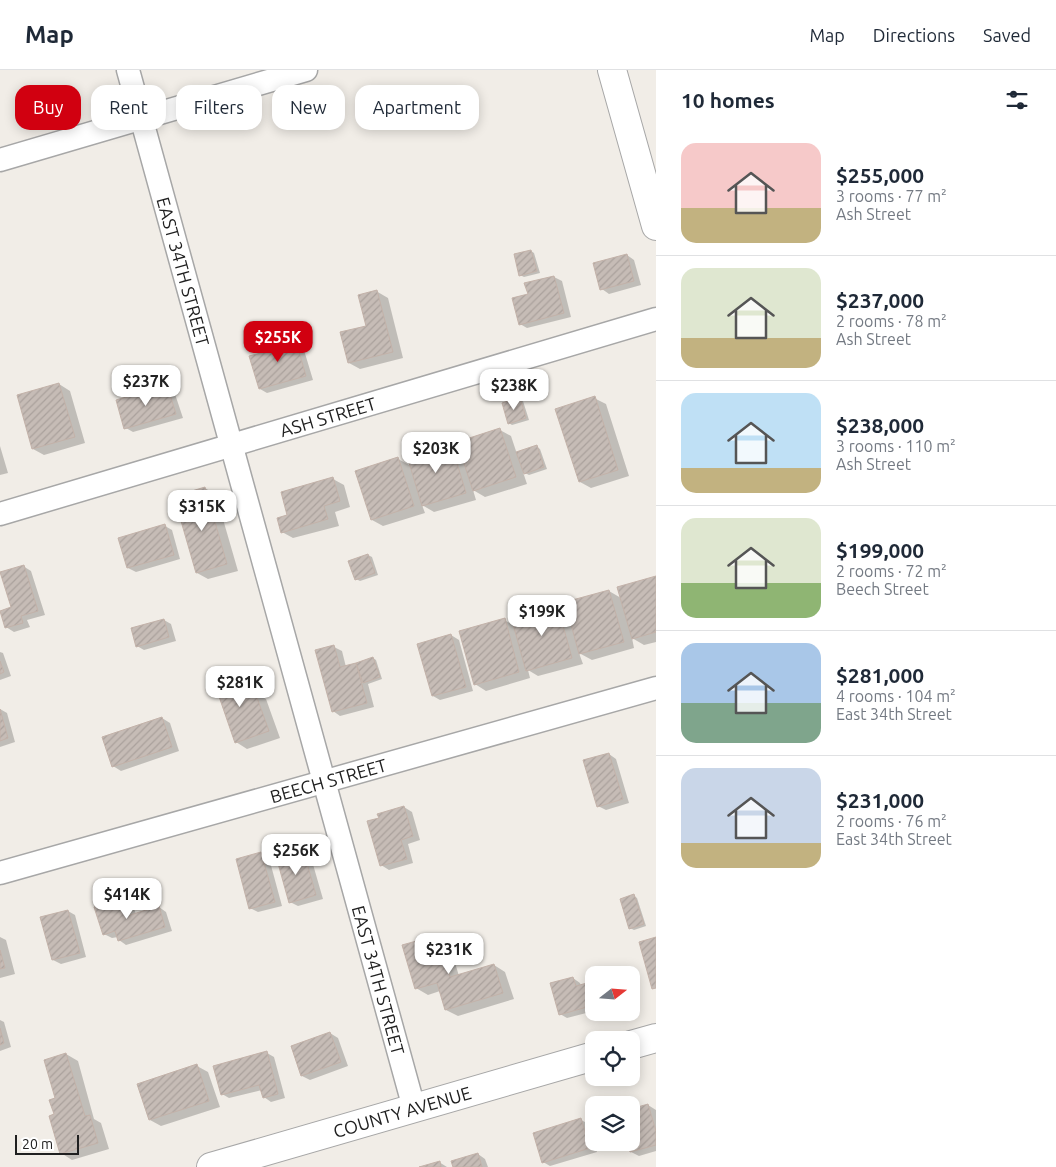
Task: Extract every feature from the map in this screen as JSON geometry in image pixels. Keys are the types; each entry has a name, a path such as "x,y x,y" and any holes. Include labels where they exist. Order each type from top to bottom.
{"street":[{"name":"EAST 34TH STREET","path":"128,70 132,85"},
{"path":"166,111 306,70"},
{"path":"612,70 656,226"},
{"path":"0,160 101,130"},
{"name":"EAST 34TH STREET","path":"144,130 414,1108"},
{"name":"ASH STREET","path":"0,514 656,319"},
{"name":"BEECH STREET","path":"0,873 656,688"},
{"path":"640,1042 656,1038"},
{"name":"COUNTY AVENUE","path":"211,1167 585,1059"}],"building":[{"path":"531,250 537,271 519,276 514,254"},
{"path":"627,254 634,281 600,290 593,263"},
{"path":"554,276 564,313 519,325 512,298 528,294 524,283"},
{"path":"377,290 393,352 348,363 340,332 366,326 358,295"},
{"path":"294,334 306,376 259,389 249,356 269,351 266,342"},
{"path":"59,383 75,437 32,449 17,395"},
{"path":"167,385 176,414 124,429 116,400"},
{"path":"595,396 618,470 579,482 555,409"},
{"path":"520,397 526,418 508,424 502,403"},
{"path":"500,428 516,477 473,491 457,442"},
{"path":"451,443 466,493 422,506 407,456"},
{"path":"537,445 544,467 524,474 516,452"},
{"path":"398,457 414,506 371,520 355,471"},
{"path":"333,477 340,501 324,506 328,519 281,533 277,518 287,515 281,492"},
{"path":"205,487 227,564 196,573 179,514 187,511 182,494"},
{"path":"165,524 174,555 127,568 118,538"},
{"path":"368,554 375,573 355,580 348,561"},
{"path":"24,565 38,611 21,616 23,623 5,628 0,611 11,607 0,572"},
{"path":"656,576 656,632 632,639 617,587"},
{"path":"609,590 624,642 579,654 565,602"},
{"path":"557,604 572,658 526,671 511,617"},
{"path":"505,618 519,672 474,685 459,631"},
{"path":"164,619 169,637 136,647 131,628"},
{"path":"451,634 466,687 432,696 417,644"},
{"path":"334,645 340,667 356,663 367,703 332,712 315,650"},
{"path":"373,657 380,677 363,683 356,663"},
{"path":"0,661 4,672 0,674"},
{"path":"237,671 245,695 255,692 269,731 235,743 213,679"},
{"path":"0,709 8,738 0,741"},
{"path":"162,717 172,747 112,767 102,737"},
{"path":"609,753 623,799 597,807 583,760"},
{"path":"404,806 413,836 401,840 407,859 380,866 367,821 379,818 377,814"},
{"path":"303,849 316,895 289,903 276,856"},
{"path":"261,852 275,902 249,909 236,859"},
{"path":"634,894 644,924 629,929 620,899"},
{"path":"125,897 130,915 159,906 165,927 118,941 115,931 103,935 94,907"},
{"path":"68,910 80,953 52,960 40,917"},
{"path":"438,935 450,977 494,964 503,993 445,1010 437,983 415,989 402,945"},
{"path":"656,937 656,988 652,989 639,942"},
{"path":"0,950 5,968 0,969"},
{"path":"573,977 576,986 585,984 585,1008 559,1015 550,983"},
{"path":"0,1028 4,1043 0,1045"},
{"path":"330,1032 341,1062 301,1076 291,1046"},
{"path":"267,1051 278,1094 263,1098 259,1085 221,1095 213,1066"},
{"path":"66,1053 85,1116 90,1115 98,1143 60,1154 49,1116 54,1114 49,1100 55,1098 44,1060"},
{"path":"197,1064 209,1101 149,1120 137,1084"},
{"path":"648,1104 656,1131 656,1145 640,1149 640,1106"},
{"path":"581,1118 585,1131 585,1150 542,1163 533,1133"},
{"path":"478,1153 482,1167 453,1167 451,1161"},
{"path":"440,1161 441,1167 419,1167"}]}
